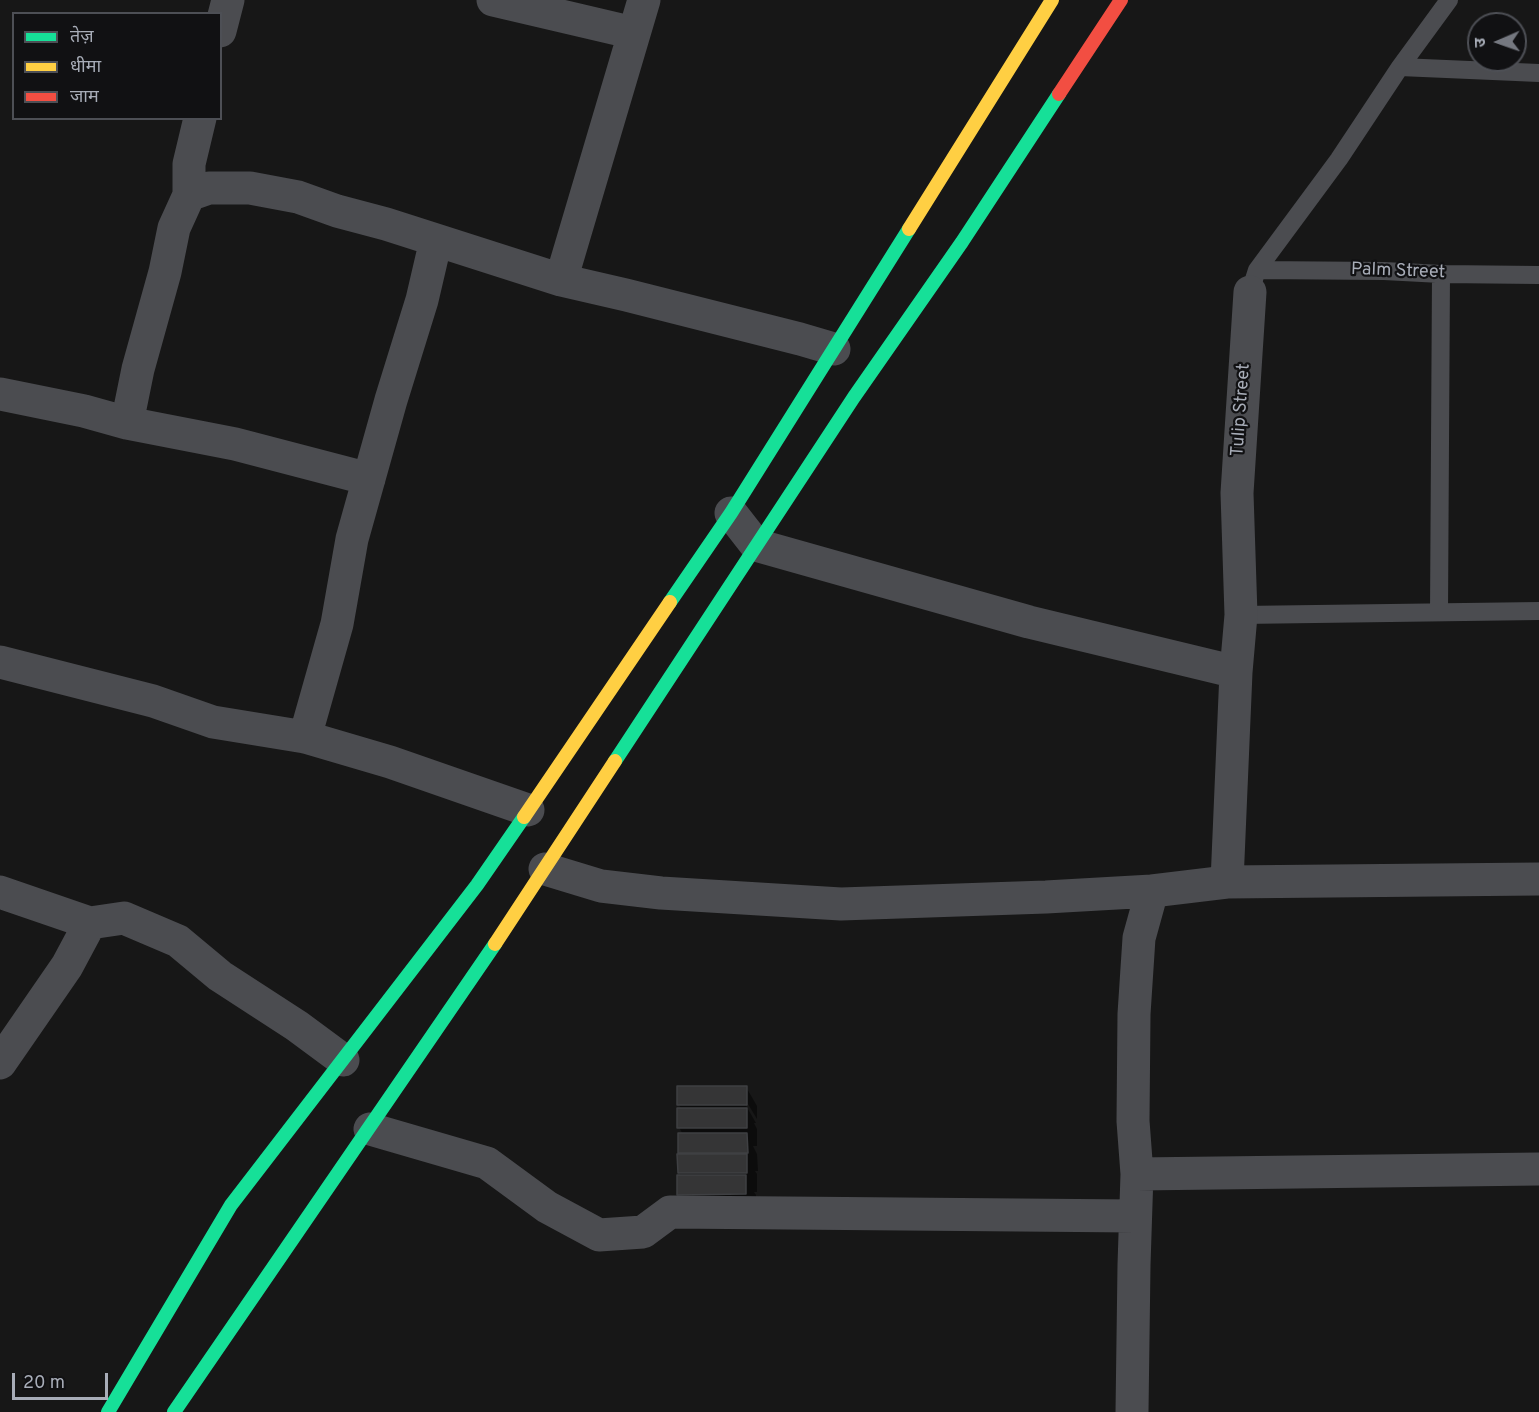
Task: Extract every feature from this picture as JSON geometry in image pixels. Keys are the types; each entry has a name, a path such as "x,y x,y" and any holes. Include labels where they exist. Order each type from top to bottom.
{"street":[{"path":"222,23 228,0"},
{"path":"493,0 634,33"},
{"path":"561,280 644,0"},
{"path":"108,1412 231,1205 477,885 731,513 1052,0"},
{"path":"174,1412 370,1129 545,870 756,544 854,397 962,242 1120,0"},
{"path":"128,423 138,369 165,272 174,228 189,195 189,164 200,120"},
{"path":"189,195 209,188 250,188 298,197 561,280 834,349"},
{"path":"305,737 337,624 352,539 422,300 436,240"},
{"name":"Tulip Street","path":"1227,882 1236,672 1241,615 1237,493 1253,281"},
{"path":"0,394 84,411 128,423 236,444 369,479"},
{"path":"731,513 756,544 1029,622 1236,672"},
{"path":"0,662 153,701 213,722 305,737 390,762 528,810"},
{"path":"545,870 600,886 661,893 841,904 1152,891 1227,882 1539,879"},
{"path":"1132,1412 1137,1174 1133,1121 1134,1014 1138,938 1152,891"},
{"path":"0,892 90,923 124,918 178,941 220,976 297,1026 343,1060"},
{"path":"0,1063 67,966 90,923"},
{"path":"370,1129 487,1163 547,1207 599,1235 643,1232 670,1212 1135,1216"},
{"path":"1137,1174 1539,1169"}],"lane":[{"path":"1253,281 1339,159 1400,67 1449,0"},
{"path":"1400,67 1539,73"},
{"name":"Palm Street","path":"1253,281 1384,271 1539,275"},
{"path":"1439,612 1441,274"},
{"path":"1241,615 1539,611"}],"building":[{"path":"677,1086 747,1086 747,1105 677,1105"},
{"path":"677,1108 747,1108 747,1128 677,1128"},
{"path":"678,1133 747,1133 748,1153 678,1153"},
{"path":"677,1154 747,1154 747,1173 678,1173"},
{"path":"677,1175 746,1175 746,1194 677,1195"}],"traffic: fast":[{"path":"615,761 854,397 962,242 1059,94"},
{"path":"670,602 731,513 909,229"},
{"path":"108,1412 231,1205 477,885 524,817"},
{"path":"174,1412 495,944"}],"traffic: slow":[{"path":"909,229 1052,0"},
{"path":"524,817 670,602"},
{"path":"495,944 615,761"}],"traffic: jam":[{"path":"1059,94 1121,0"}]}
